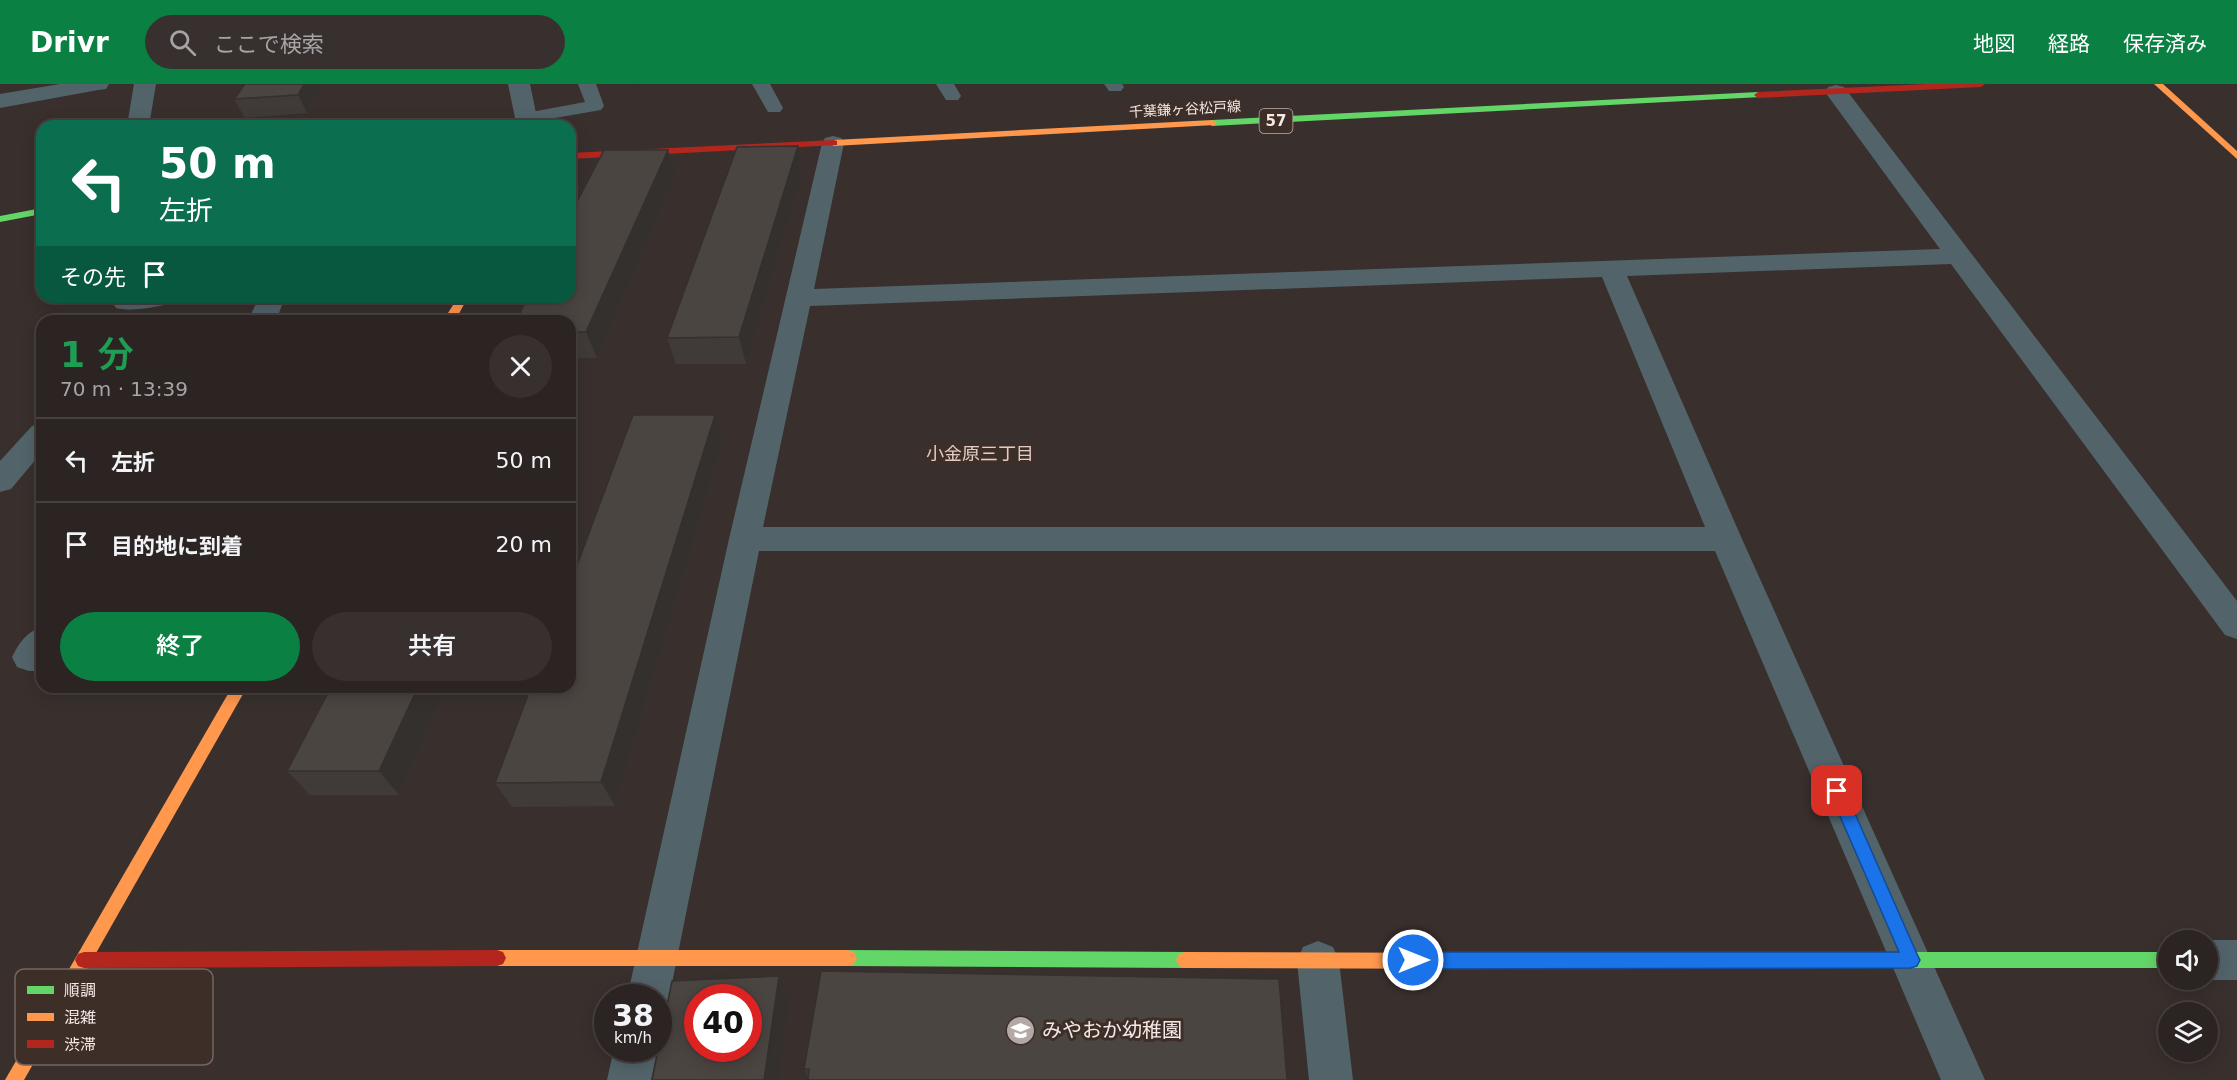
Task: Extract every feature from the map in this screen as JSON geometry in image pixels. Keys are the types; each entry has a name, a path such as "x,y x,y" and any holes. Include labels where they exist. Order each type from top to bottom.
{"street":[{"path":"0,101 98,84"},
{"path":"139,120 145,84"},
{"path":"519,84 526,120"},
{"name":"千葉鎌ヶ谷松戸線","path":"576,156 1981,84"},
{"path":"2158,84 2237,156"},
{"path":"1836,92 2237,626"},
{"path":"651,984 833,143"},
{"path":"0,219 36,212"},
{"path":"799,298 1958,256"},
{"path":"1612,270 1726,539 1963,1080"},
{"path":"123,307 139,303"},
{"path":"0,481 36,440"},
{"path":"746,539 1726,539"},
{"path":"36,648 29,657 36,657"},
{"path":"79,969 237,693"},
{"path":"84,960 657,957 1318,961 2158,960"},
{"path":"2218,960 2237,960"},
{"path":"1318,961 1331,1080"},
{"path":"629,1080 633,1062"},
{"path":"14,1080 23,1065"}],"lane":[{"path":"535,120 595,106 587,84"},
{"path":"761,84 774,108"}],"building":[{"path":"245,84 304,84 298,95 234,99"},
{"path":"798,146 739,337 667,338 737,147"},
{"path":"604,150 668,150 586,332 576,332 576,315 519,315 525,303 576,303 576,204"},
{"path":"633,415 715,415 601,782 495,783 529,693 576,693 576,568"},
{"path":"328,693 415,693 379,771 287,771"},
{"name":"みやおか幼稚園","path":"821,971 1279,979 1287,1080 808,1080 809,1069 804,1069"},
{"path":"779,976 764,1080 652,1080 656,1062 672,1062 672,981"}],"traffic: fast":[{"path":"1212,123 1758,95"},
{"path":"0,219 36,212"},
{"path":"848,958 1185,960"},
{"path":"1786,960 2158,960"}],"traffic: slow":[{"path":"2158,84 2237,156"},
{"path":"834,143 1212,123"},
{"path":"452,315 460,303"},
{"path":"78,969 237,693"},
{"path":"497,958 848,958"},
{"path":"1185,960 1497,961"},
{"path":"14,1080 23,1065"}],"traffic: jam":[{"path":"1758,95 1981,84"},
{"path":"576,156 834,143"},
{"path":"84,960 497,958"},
{"path":"1497,961 1786,960"}],"place":[{"name":"みやおか幼稚園","path":"1021,1030"}],"district":[{"name":"小金原三丁目","path":"980,454"}],"route":[{"path":"1413,960 1911,960 1837,791"}]}
